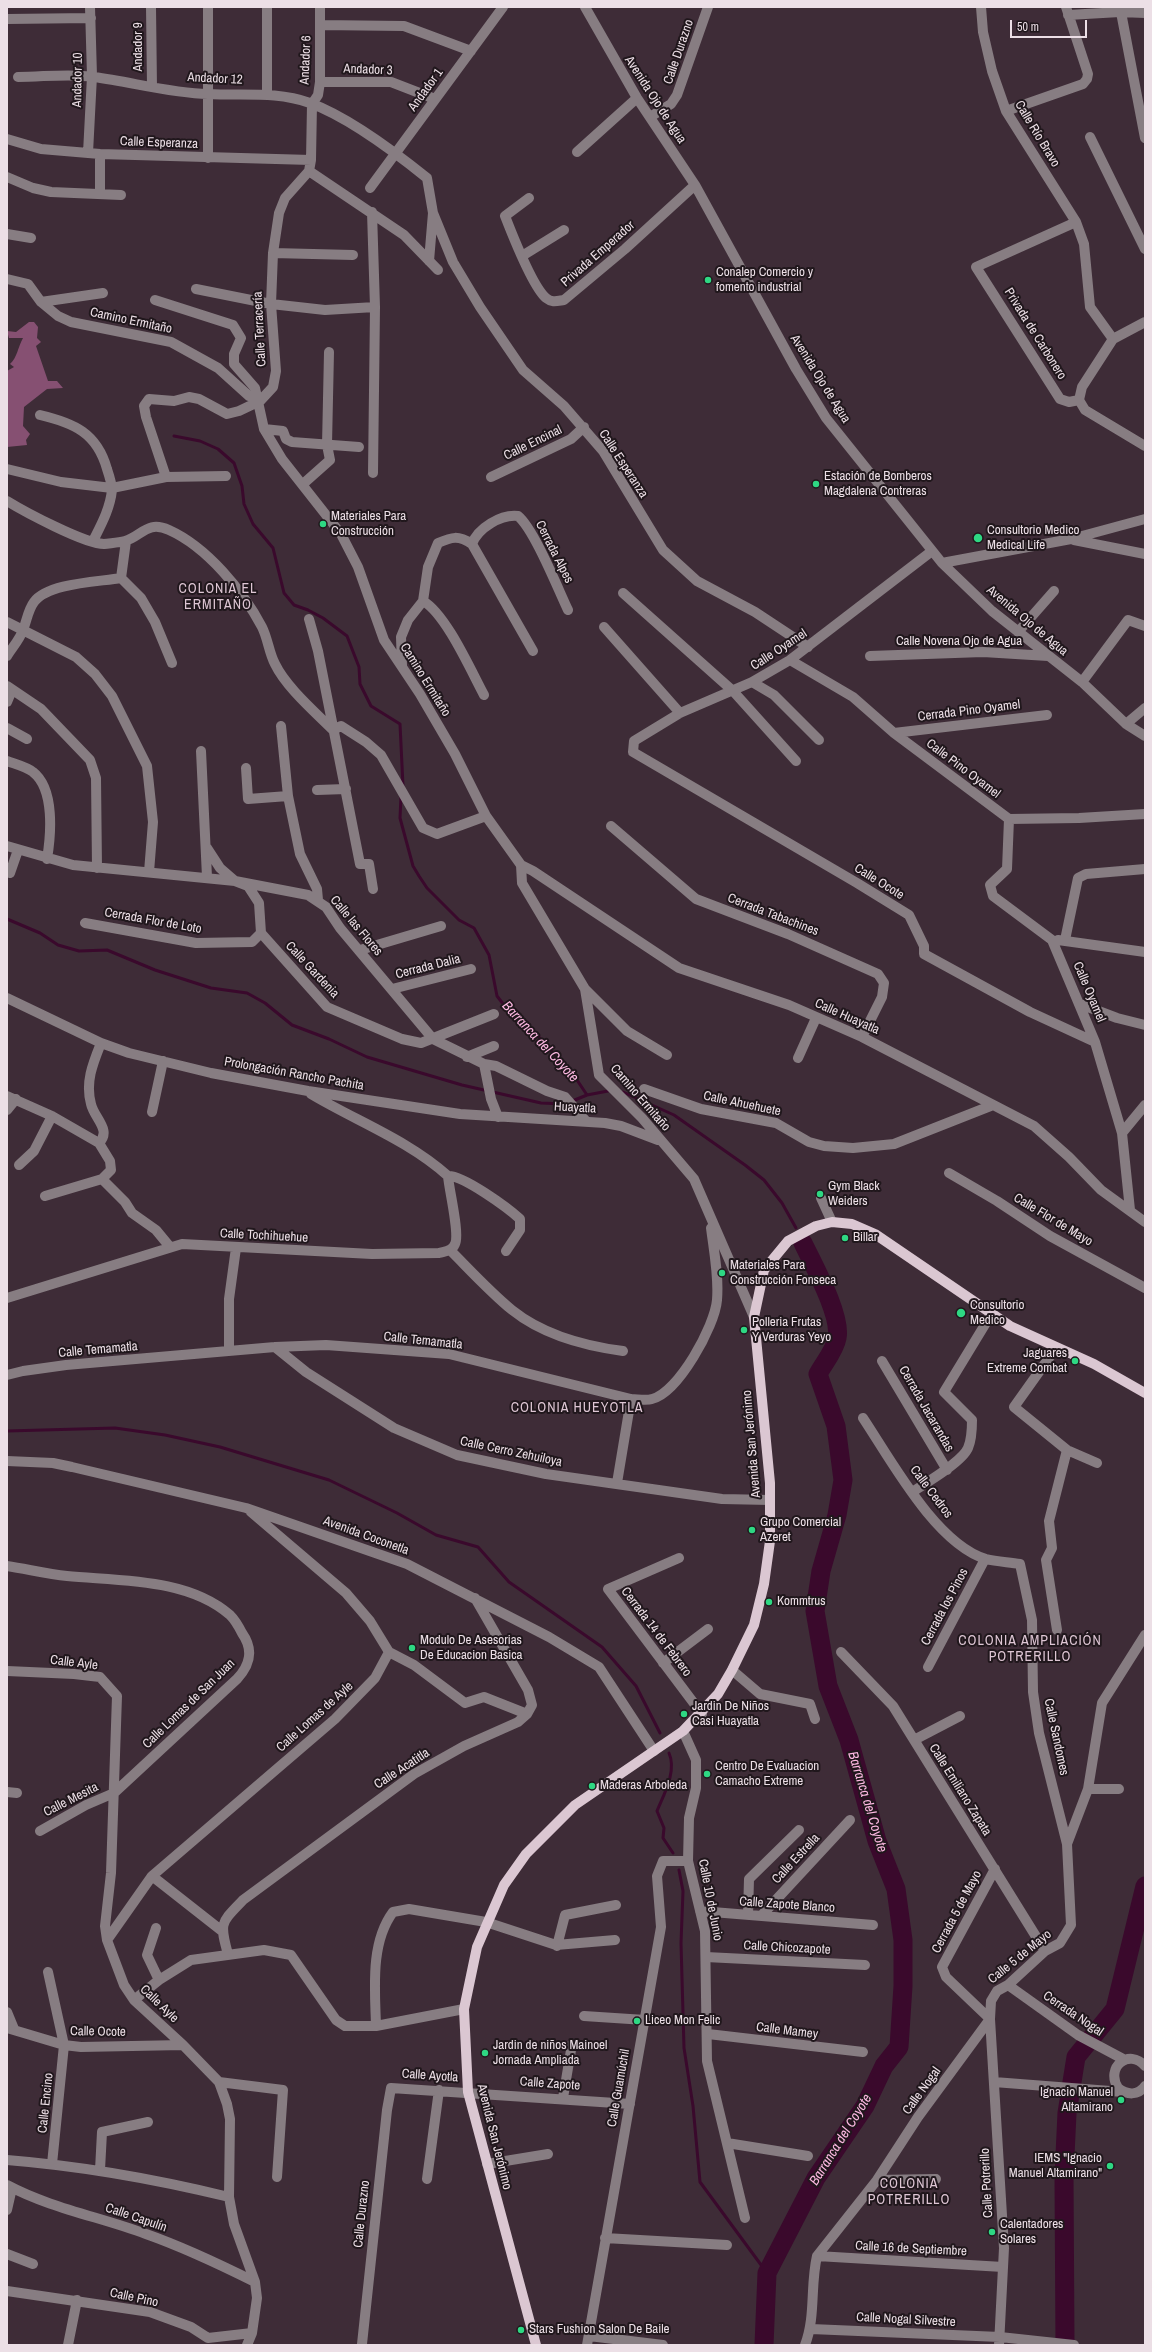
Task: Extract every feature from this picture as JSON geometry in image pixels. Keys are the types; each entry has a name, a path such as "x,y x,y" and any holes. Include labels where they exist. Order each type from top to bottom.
{"main road":[{"name":"Avenida San Jerónimo","path":"536,2345 468,2092 464,2009 477,1947 486,1922 504,1885 526,1854 575,1805 683,1731 702,1714 718,1694 732,1670 754,1625 764,1584 770,1541 770,1500 754,1317 764,1270 777,1252 788,1241 801,1233 832,1222 852,1224 875,1234 1010,1326 1094,1364 1145,1393"}],"street":[{"name":"Andador 10","path":"88,153 92,76 90,7"},
{"name":"Andador 9","path":"151,7 152,87"},
{"path":"208,7 208,158"},
{"path":"267,7 267,94"},
{"name":"Andador 6","path":"311,160 312,104 318,95 320,82 320,7"},
{"name":"Avenida Ojo de Agua","path":"585,7 637,98 695,185 796,369 826,418 942,563 992,612 1082,682 1126,724 1145,736"},
{"name":"Calle Durazno","path":"650,117 671,104 677,95 708,7"},
{"name":"Calle Río Bravo","path":"980,7 983,32 989,58 1006,111 1076,222 1084,244 1090,307 1112,339"},
{"name":"Andador 1","path":"370,188 387,162 397,153 501,8"},
{"path":"1006,111 1083,84 1087,80 1088,74 1067,11 1120,9 1145,13"},
{"path":"1120,9 1145,137"},
{"path":"7,19 91,18"},
{"path":"320,25 404,26 471,51"},
{"name":"Andador 12","path":"18,77 92,76 152,87 208,94 267,94 288,96 312,104 340,118 397,153"},
{"name":"Andador 3","path":"320,82 391,82 435,99"},
{"path":"577,152 637,98"},
{"path":"1090,137 1145,248"},
{"name":"Calle Esperanza","path":"7,139 41,150 100,154 311,160"},
{"name":"Calle Esperanza","path":"397,153 427,178 433,213 453,262 480,307 523,370 564,406 584,428 619,476 663,550 697,580 755,612 808,647"},
{"path":"100,154 100,194"},
{"path":"311,160 309,171 404,235 438,270"},
{"name":"Calle Terracería","path":"155,300 222,320 233,325 241,338 234,354 234,364 255,388 260,401 273,387 276,371 271,304 273,253 279,213 285,198 309,171"},
{"path":"7,177 33,188 51,192 120,195"},
{"name":"Privada Emperador","path":"530,198 505,216 522,256 545,297 552,302 564,300 625,249 695,185"},
{"path":"372,212 376,307 373,473"},
{"name":"Calle Esperanza","path":"429,261 433,213"},
{"name":"Privada de Carbonero","path":"1076,222 976,267 1060,399 1069,402 1079,400"},
{"path":"522,256 564,230"},
{"path":"7,234 31,238"},
{"path":"273,253 353,255"},
{"name":"Camino Ermitaño","path":"7,279 28,284 41,302 58,316 70,322 171,342 218,368 249,396 260,401 264,429 282,459 342,534 358,567 384,640 402,666 455,754 486,816 521,866 522,883 585,989 599,1075 642,1118 660,1141 694,1179 709,1218"},
{"path":"196,289 271,304 325,310 376,307"},
{"path":"41,302 104,293"},
{"path":"1145,322 1112,339 1082,387 1079,400 1085,410 1145,446"},
{"path":"303,484 330,460 327,445 329,352"},
{"path":"166,477 146,417 144,406 149,399 174,401 188,397 194,398 227,414 239,411 260,401"},
{"path":"40,415 73,426 87,434 98,445 112,488 106,514 93,542"},
{"name":"Calle Encinal","path":"491,477 571,439 584,428"},
{"path":"264,429 283,431 286,439 292,442 359,447"},
{"path":"7,469 61,482 112,488 166,477 226,476"},
{"path":"8,503 54,526 93,542 102,544 126,541 149,527 156,526 169,530 195,546 229,578 249,604 263,628 275,665 290,686 333,730"},
{"name":"Cerrada Alpes","path":"472,544 479,532 488,526 505,518 518,516 522,520 538,548 568,610"},
{"path":"942,563 1071,539 1145,519"},
{"path":"402,666 401,637 408,620 423,601 428,567 438,543 455,536 462,537 472,544 533,651"},
{"path":"1071,539 1145,554"},
{"path":"121,578 126,541"},
{"name":"Calle Oyamel","path":"633,752 634,742 680,713 752,682 790,660 932,550"},
{"path":"7,656 23,630 25,620 35,601 47,591 66,586 121,578"},
{"path":"121,578 141,598 155,622 172,663"},
{"path":"1018,632 1054,591"},
{"path":"623,593 733,691 796,761"},
{"path":"423,601 430,605 452,636 484,695"},
{"path":"308,619 318,651 360,864 370,864 373,889"},
{"path":"1082,682 1128,620 1145,626"},
{"path":"7,622 76,657 95,674 112,696 147,766 153,822 149,872"},
{"path":"604,627 680,713"},
{"name":"Calle Novena Ojo de Agua","path":"870,656 983,652 1048,656"},
{"name":"Calle Pino Oyamel","path":"790,660 853,697 894,733 1008,819"},
{"path":"752,682 774,695 819,740"},
{"path":"7,702 9,688 41,709 90,760 96,778 97,868"},
{"path":"1126,724 1145,708"},
{"name":"Cerrada Pino Oyamel","path":"894,733 1047,715"},
{"path":"280,726 288,796 300,854 317,889 318,900"},
{"path":"333,730 341,726 366,742 381,755 405,800 423,828 437,834 486,816"},
{"path":"7,728 27,739"},
{"path":"201,751 207,848 207,877"},
{"name":"Calle Ocote","path":"633,752 909,915 924,946 924,954 1030,1012 1095,1042"},
{"path":"7,761 34,772 49,798 48,859"},
{"path":"246,768 248,799 288,796"},
{"path":"317,790 346,789"},
{"path":"1008,819 1079,818 1145,814"},
{"name":"Calle Oyamel","path":"1008,819 1007,869 990,885 993,896 1052,940 1080,1004 1095,1042 1122,1133 1130,1210"},
{"name":"Cerrada Tabachines","path":"611,826 696,899 788,934 878,974 884,983 882,997 862,1037"},
{"name":"Calle las Flores","path":"7,846 48,859 97,868 207,877 235,881 308,896 318,900 326,907 340,928 360,950 433,1039 468,1057 484,1064 496,1066 547,1091 565,1097 586,1121"},
{"path":"207,848 220,868 235,881 248,886 259,903 261,933"},
{"path":"10,873 18,850"},
{"name":"Calle Huayatla","path":"521,866 533,872 679,968 743,988 789,1005 862,1037 1034,1126 1069,1157 1101,1190 1145,1222"},
{"path":"1065,940 1078,878 1086,874 1145,869"},
{"name":"Cerrada Flor de Loto","path":"85,923 196,944 252,942 261,933"},
{"path":"360,950 441,926"},
{"name":"Calle Gardenia","path":"261,933 327,1008 402,1039 421,1043 494,1014"},
{"path":"1052,940 1065,940 1145,952"},
{"name":"Cerrada Dalia","path":"392,989 471,969"},
{"path":"585,989 627,1031 667,1054"},
{"name":"Prolongación Rancho Pachita","path":"8,1000 101,1043 163,1062 308,1092 460,1114 486,1116"},
{"path":"1080,1004 1117,1018 1145,1024"},
{"path":"798,1058 816,1018"},
{"path":"99,1142 104,1138 104,1130 92,1110 87,1091 92,1068 101,1043"},
{"path":"468,1057 494,1046"},
{"path":"152,1112 163,1062"},
{"path":"484,1064 491,1099 498,1117"},
{"name":"Calle Ahuehuete","path":"644,1089 701,1110 776,1123 809,1142 824,1146 853,1148 894,1144 993,1105"},
{"path":"308,1092 340,1112 419,1152 448,1176 456,1228 456,1244 450,1250 512,1310 528,1321 579,1344 622,1351"},
{"path":"7,1110 12,1098 52,1116 99,1142 110,1161 111,1170 102,1179 45,1196"},
{"path":"1122,1133 1145,1105"},
{"path":"19,1165 34,1151 52,1116"},
{"name":"Huayatla","path":"486,1116 586,1121 621,1126 660,1141"},
{"name":"Calle Flor de Mayo","path":"949,1173 997,1201 1050,1236 1145,1288"},
{"path":"448,1176 454,1175 482,1192 520,1219 520,1230 506,1251"},
{"path":"102,1179 126,1202 132,1213 156,1230 170,1247"},
{"path":"821,1198 832,1222"},
{"path":"709,1218 754,1317"},
{"name":"Calle Temamatla","path":"7,1375 66,1365 275,1347 326,1345 449,1354 630,1399 652,1400 664,1392 692,1359 708,1333 717,1302 717,1276 709,1218"},
{"name":"Calle Tochihuehue","path":"7,1298 182,1244 372,1254 440,1253 450,1250"},
{"path":"229,1351 229,1299 236,1248"},
{"path":"912,1492 947,1470 968,1449 972,1434 972,1420 944,1392 992,1313"},
{"name":"Calle Cerro Zehuiloya","path":"275,1347 306,1372 394,1428 457,1455 546,1474 722,1499 770,1500"},
{"path":"1056,1348 1014,1407 1067,1450 1097,1463"},
{"name":"Cerrada Jacarandas","path":"882,1361 947,1470"},
{"path":"617,1483 630,1399"},
{"name":"Calle Cedros","path":"863,1418 925,1512 954,1541 986,1559 1020,1564"},
{"path":"1057,1630 1046,1560 1052,1548 1049,1521 1067,1450"},
{"name":"Avenida Coconetla","path":"7,1461 60,1464 246,1508 406,1564 549,1637 599,1667 654,1751"},
{"path":"246,1508 346,1593 370,1621 390,1652 414,1666 465,1703 484,1697 527,1714 532,1704 528,1690 475,1598"},
{"name":"Cerrada 14 de Febrero","path":"679,1558 608,1589 702,1714"},
{"name":"Cerrada los Pinos","path":"928,1667 986,1559"},
{"name":"Calle Sandomes","path":"1020,1564 1032,1620 1034,1692 1039,1733 1067,1844"},
{"name":"Calle Lomas de San Juan","path":"7,1566 65,1576 145,1583 185,1592 210,1601 231,1616 246,1638 250,1657 246,1669 114,1793"},
{"path":"663,1663 708,1629"},
{"path":"1067,1844 1088,1788 1102,1703 1145,1635"},
{"name":"Calle Lomas de Ayle","path":"107,1940 152,1876 335,1719 375,1678 390,1652"},
{"name":"Calle Emiliano Zapata","path":"841,1652 893,1706 1045,1951"},
{"path":"732,1670 760,1694 810,1704 815,1719"},
{"name":"Calle Ayle","path":"7,1671 100,1677 117,1696 111,1873 105,1926 107,1940 124,1985 134,2000 183,2045 218,2082 227,2104 230,2119 229,2197 234,2224 255,2282 257,2298 252,2332 247,2345"},
{"name":"Calle Acatitla","path":"222,1931 223,1923 228,1915 244,1900 414,1774 464,1746 518,1722 527,1714"},
{"path":"914,1740 960,1716"},
{"name":"Calle 10 de Junio","path":"683,1731 696,1760 696,1788 689,1818 688,1861 705,1931 708,2034 707,2061 745,2218"},
{"path":"1088,1788 1119,1789"},
{"name":"Calle Mesita","path":"40,1831 86,1805 114,1793"},
{"name":"Calle Estrella","path":"762,1915 850,1820"},
{"path":"748,1915 749,1879 799,1830"},
{"name":"Calle 5 de Mayo","path":"990,2019 991,2000 997,1991 1008,1985 1045,1951 1060,1943 1070,1924 1067,1844"},
{"name":"Calle Guamúchil","path":"588,2340 661,1927 657,1876 663,1861 688,1861"},
{"name":"Cerrada 5 de Mayo","path":"990,2019 946,1977 942,1967 994,1869"},
{"path":"152,1876 222,1931 228,1954"},
{"path":"557,1946 565,1915 616,1905"},
{"path":"376,2026 378,1953 381,1934 386,1922 393,1912 409,1909 486,1922 557,1946 615,1940"},
{"name":"Calle Zapote Blanco","path":"700,1911 873,1924"},
{"path":"156,1928 147,1955 159,1980"},
{"path":"134,2000 159,1980 191,1960 264,1950 291,1955 336,2020 345,2026 376,2026 464,2009"},
{"name":"Calle Chicozapote","path":"706,1957 865,1965"},
{"name":"Calle Encino","path":"48,1972 64,2045 52,2164"},
{"name":"Cerrada Nogal","path":"1008,1985 1078,2035 1126,2060 1137,2060 1145,2066"},
{"path":"7,2012 10,2029"},
{"path":"584,2016 645,2020"},
{"name":"Calle Potrerillo","path":"990,2019 1004,2248 1000,2341"},
{"name":"Calle Nogal","path":"806,2345 811,2329 814,2268 817,2256 877,2180 918,2117 990,2019"},
{"name":"Calle Ocote","path":"10,2029 64,2045 81,2047 183,2045"},
{"name":"Calle Mamey","path":"708,2034 863,2052"},
{"path":"563,2098 572,2044"},
{"path":"1123,2092 1115,2083 1114,2072 1120,2063 1126,2060"},
{"path":"218,2082 283,2090 277,2177"},
{"path":"994,2082 1123,2092 1142,2091"},
{"name":"Calle Durazno","path":"362,2344 391,2088"},
{"name":"Calle Ayotla","path":"391,2088 468,2092"},
{"path":"427,2179 439,2090"},
{"name":"Calle Zapote","path":"468,2092 630,2104"},
{"path":"100,2170 102,2132 148,2122"},
{"path":"727,2142 808,2156"},
{"path":"487,2164 548,2154"},
{"path":"7,2160 100,2170 173,2183 229,2197"},
{"path":"877,2180 936,2179"},
{"path":"7,2210 10,2187"},
{"name":"Calle Capulín","path":"10,2187 79,2213 145,2233 201,2255 255,2282"},
{"path":"605,2238 727,2246"},
{"path":"7,2254 34,2264"},
{"name":"Calle 16 de Septiembre","path":"817,2256 1003,2267"},
{"name":"Calle Pino","path":"7,2291 77,2300 150,2312 190,2328 208,2338 252,2332"},
{"path":"68,2345 77,2300"},
{"name":"Calle Nogal Silvestre","path":"811,2329 1000,2341 1056,2342 1074,2345"},
{"path":"588,2340 663,2345"}],"shaded area":[{"path":"29,322 34,322 38,327 37,338 41,342 36,346 48,381 57,381 63,388 47,389 24,407 23,426 30,434 26,440 27,445 7,447 7,371 14,367 10,364 16,356 23,338 9,338 7,331 16,332"}],"waterway":[{"name":"Barranca del Coyote","path":"174,436 200,441 218,449 234,463 242,486 244,504 253,524 273,548 284,593 294,605 323,618 347,636 359,667 360,684 371,706 400,724 403,786"},
{"name":"Barranca del Coyote","path":"401,796 400,818 413,866 427,888 459,920 474,928 489,955 497,996 510,1013 536,1034 575,1077 587,1095 608,1091"},
{"path":"7,919 40,933 58,945 79,951 107,950 155,970 211,988 247,993 265,1003 292,1025 329,1039 367,1057 462,1085 541,1103 565,1104 587,1095"},
{"name":"Barranca del Coyote","path":"623,1092 674,1115 745,1165 764,1180 782,1203 796,1228"},
{"name":"Barranca del Coyote","path":"764,2345 767,2273 816,2178 865,2106 884,2066 899,2047 903,1986 903,1940 896,1889 877,1841 849,1740 828,1686 815,1611 821,1571 837,1515 843,1480 836,1426 818,1374 836,1343 837,1328 826,1290 803,1243"},
{"path":"7,1431 115,1428 165,1435 220,1447 329,1480 397,1513 436,1535 478,1547 509,1582 602,1647 636,1686 660,1733"},
{"path":"669,1753 671,1760 671,1775 657,1811 664,1828 663,1838 673,1853"},
{"path":"679,1870 683,1891 681,1943 684,2048 693,2106 700,2182 767,2273"},
{"path":"1065,2345 1064,2176 1067,2113 1076,2057 1115,2009 1145,1886"}],"place":[{"name":"Conalep Comercio y fomento industrial","path":"708,280"},
{"name":"Estación de Bomberos Magdalena Contreras","path":"816,484"},
{"name":"Materiales Para Construcción","path":"323,524"},
{"name":"Consultorio Medico Medical Life","path":"978,538"},
{"name":"Gym Black Weiders","path":"820,1194"},
{"name":"Billar","path":"845,1238"},
{"name":"Materiales Para Construcción Fonseca","path":"722,1273"},
{"name":"Consultorio Medico","path":"961,1313"},
{"name":"Polleria Frutas Y Verduras Yeyo","path":"744,1330"},
{"name":"Jaguares Extreme Combat","path":"1075,1361"},
{"name":"Grupo Comercial Azeret","path":"752,1530"},
{"name":"Kommtrus","path":"769,1602"},
{"name":"Modulo De Asesorias De Educacion Basica","path":"412,1648"},
{"name":"Jardin De Niños Casi Huayatla","path":"684,1714"},
{"name":"Centro De Evaluacion Camacho Extreme","path":"707,1774"},
{"name":"Maderas Arboleda","path":"592,1786"},
{"name":"Liceo Mon Felic","path":"637,2021"},
{"name":"Jardin de niños Mainoel Jornada Ampliada","path":"485,2053"},
{"name":"Ignacio Manuel Altamirano","path":"1121,2100"},
{"name":"IEMS \"Ignacio Manuel Altamirano\"","path":"1110,2166"},
{"name":"Calentadores Solares","path":"992,2232"},
{"name":"Stars Fushion Salon De Baile","path":"521,2330"}],"district":[{"name":"COLONIA EL ERMITAÑO","path":"218,598"},
{"name":"COLONIA HUEYOTLA","path":"577,1408"},
{"name":"COLONIA AMPLIACIÓN POTRERILLO","path":"1030,1650"},
{"name":"COLONIA POTRERILLO","path":"909,2192"}]}
